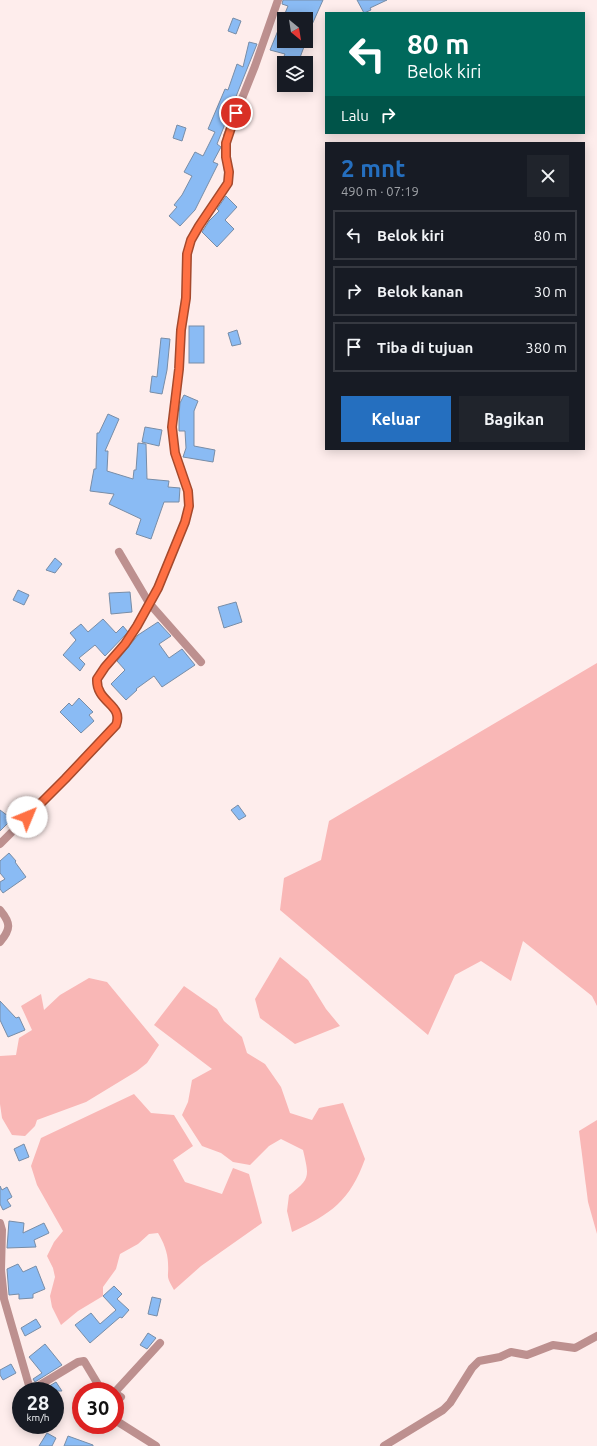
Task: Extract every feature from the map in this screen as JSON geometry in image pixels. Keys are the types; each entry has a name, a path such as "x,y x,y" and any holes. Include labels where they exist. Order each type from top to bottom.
{"street":[{"path":"0,844 116,725 118,720 116,711 99,692 97,679 105,667 131,637 150,604 185,522 189,506 188,491 175,453 172,436 179,369 181,330 186,298 187,254 191,240 199,226 228,183 229,178 226,157 227,136 255,66 278,0"},
{"path":"119,552 150,604 200,662"},
{"path":"0,910 8,921 8,932 0,942"},
{"path":"0,1224 2,1230 1,1270 4,1299 28,1386 30,1389 35,1388 78,1362 84,1361 97,1382"},
{"path":"384,1446 443,1410 450,1403 472,1368 479,1361 500,1357 511,1352 526,1355 553,1345 575,1348 597,1336"},
{"path":"124,1382 160,1342"},
{"path":"124,1426 156,1446"}],"shaded area":[{"path":"597,663 597,1006 592,996 523,941 511,981 481,961 455,975 428,1035 280,910 284,878 321,860 329,821"},
{"path":"280,957 308,980 326,1009 340,1026 295,1044 260,1018 255,999"},
{"path":"89,978 107,982 159,1045 147,1063 137,1071 86,1102 37,1120 35,1126 25,1136 12,1135 2,1118 0,1104 0,1056 16,1055 19,1038 32,1030 21,1006 41,994 44,1010 60,995"},
{"path":"184,986 217,1009 224,1021 242,1037 247,1053 265,1064 281,1087 290,1113 312,1120 319,1108 343,1103 365,1159 353,1186 346,1196 318,1219 292,1232 287,1211 289,1195 305,1181 307,1171 303,1150 281,1139 269,1146 250,1165 233,1162 221,1153 202,1146 182,1115 188,1102 192,1080 212,1069 154,1025"},
{"path":"134,1094 151,1113 174,1115 193,1146 173,1160 185,1182 222,1194 233,1168 249,1174 262,1223 201,1266 174,1290 168,1279 168,1259 163,1243 158,1233 149,1234 138,1244 120,1254 116,1269 103,1287 103,1296 78,1311 61,1325 52,1307 50,1296 55,1277 53,1268 47,1256 54,1242 63,1231 37,1185 31,1166 41,1138"},
{"path":"597,1120 597,1234 588,1202 579,1131"}],"building":[{"path":"283,0 323,0 313,22 313,12 286,12 288,6 282,4"},
{"path":"357,0 387,0 370,8 371,10 363,12"},
{"path":"233,18 241,21 236,34 228,31"},
{"path":"277,33 277,48 304,48 301,56 284,56 285,54 270,50"},
{"path":"249,42 257,44 217,144 221,147 213,162 218,164 195,210 180,226 169,216 177,207 174,205 182,195 192,176 184,172 195,152 203,156 215,132 208,129 225,89 228,90 237,64 243,67"},
{"path":"177,125 186,128 182,141 173,138"},
{"path":"226,196 237,207 225,220 234,229 217,247 202,232 209,221 219,211 217,209"},
{"path":"189,326 204,326 204,363 189,363"},
{"path":"237,330 241,344 232,346 228,333"},
{"path":"161,338 170,339 167,370 162,394 150,392 152,376 157,377"},
{"path":"184,395 198,401 194,411 194,446 215,450 213,462 183,457 186,448 185,431 179,431 179,415 180,403"},
{"path":"108,414 119,419 105,451 108,451 107,471 133,479 134,470 136,470 138,443 146,444 147,479 169,481 168,487 180,488 179,502 164,502 151,539 136,534 141,519 109,504 114,494 90,491 94,469 96,469 97,433 99,433"},
{"path":"145,427 162,430 159,446 142,442"},
{"path":"55,558 62,564 55,573 46,570"},
{"path":"18,590 29,595 24,605 13,600"},
{"path":"130,592 132,612 111,614 109,593"},
{"path":"236,602 242,622 224,628 218,607"},
{"path":"103,619 116,633 123,626 128,632 105,656 95,645 79,658 85,664 80,671 63,655 76,640 70,633 81,624 88,632"},
{"path":"158,622 171,636 159,644 169,658 182,649 195,665 162,687 154,676 136,689 137,690 126,700 111,684 125,670 117,661 138,635"},
{"path":"79,698 93,712 89,715 94,721 81,733 60,712 69,703 72,706"},
{"path":"238,805 246,816 239,820 231,810"},
{"path":"0,810 12,819 0,831"},
{"path":"9,853 26,877 3,893 0,889 0,882 5,879 0,873 0,861"},
{"path":"0,1001 16,1018 19,1017 25,1030 8,1037 0,1020"},
{"path":"24,1144 29,1157 19,1161 14,1149"},
{"path":"0,1186 2,1190 7,1187 12,1197 7,1200 11,1206 3,1210 0,1204"},
{"path":"9,1221 24,1223 23,1233 44,1223 49,1233 34,1240 36,1247 7,1248"},
{"path":"18,1264 23,1272 36,1266 45,1289 33,1294 33,1298 19,1299 19,1294 9,1295 7,1269"},
{"path":"114,1286 122,1294 117,1299 129,1310 122,1318 120,1317 90,1343 75,1325 91,1313 100,1324 116,1310 103,1296"},
{"path":"152,1297 161,1299 157,1316 148,1314"},
{"path":"36,1319 41,1327 25,1336 21,1328"},
{"path":"148,1333 156,1338 147,1349 140,1345"},
{"path":"45,1344 62,1365 35,1382 33,1379 42,1373 29,1357"},
{"path":"11,1364 16,1373 3,1380 0,1375 0,1370"},
{"path":"46,1434 56,1438 52,1446 39,1446"},
{"path":"68,1436 93,1445 93,1446 64,1446"}],"route":[{"path":"27,817 116,725 118,720 116,711 99,692 97,679 99,674 131,637 158,588 185,522 189,506 189,497 187,485 173,445 172,427 179,369 181,330 186,298 187,254 191,240 199,226 228,183 229,172 226,157 226,143 227,136 236,113"}]}
